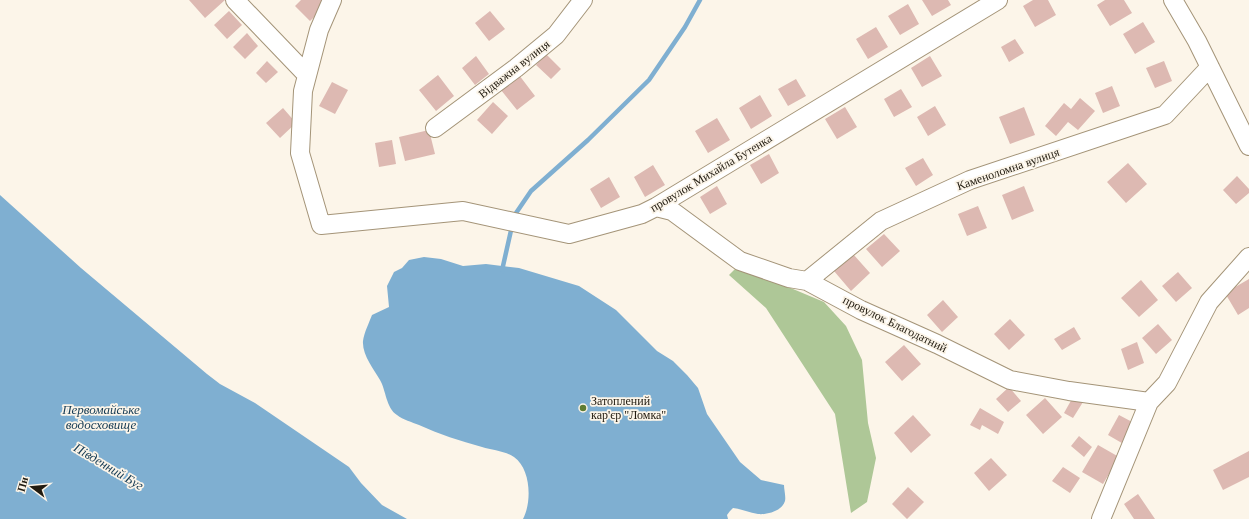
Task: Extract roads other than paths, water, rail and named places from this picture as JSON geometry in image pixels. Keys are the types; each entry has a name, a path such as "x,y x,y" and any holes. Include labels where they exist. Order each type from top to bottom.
{"street":[{"path":"235,0 307,75"},
{"path":"307,75 319,30 332,0"},
{"name":"Відважна вулиця","path":"435,128 516,68 556,35 582,0"},
{"name":"провулок Михайла Бутенка","path":"307,75 303,91 300,153 321,225 463,211 569,234 642,214 656,207 998,0"},
{"path":"1173,0 1197,41 1249,146"},
{"name":"Каменоломна вулиця","path":"808,281 881,221 970,180 1165,115 1210,67"},
{"name":"провулок Благодатний","path":"656,207 672,211 740,261 788,278 808,281 861,310 937,344 1010,380 1069,391 1149,402"},
{"path":"1101,519 1149,402 1167,383 1209,302 1249,257"}],"water":[{"name":"Первомайське водосховище","path":"0,195 81,268 207,374 220,384 255,403 349,467 361,483 382,505 407,519 0,519"},
{"path":"424,257 441,259 463,266 486,264 519,268 579,286 616,310 657,351 673,361 698,388 707,414 740,462 761,480 784,485 785,501 781,507 774,512 762,514 733,508 727,515 728,519 523,519 528,504 529,495 527,477 520,462 507,453 474,445 450,437 399,417 393,412 382,384 364,351 363,341 365,331 372,315 389,307 387,286 394,272 402,268 409,260"}],"waterway":[{"path":"514,216 531,191 588,140 649,80 685,27 700,0"},
{"path":"503,271 512,226"}],"place":[{"name":"Затоплений кар'єр \"Ломка\"","path":"583,408"}],"water label":[{"name":"Південний Буг","path":"109,466"}]}
